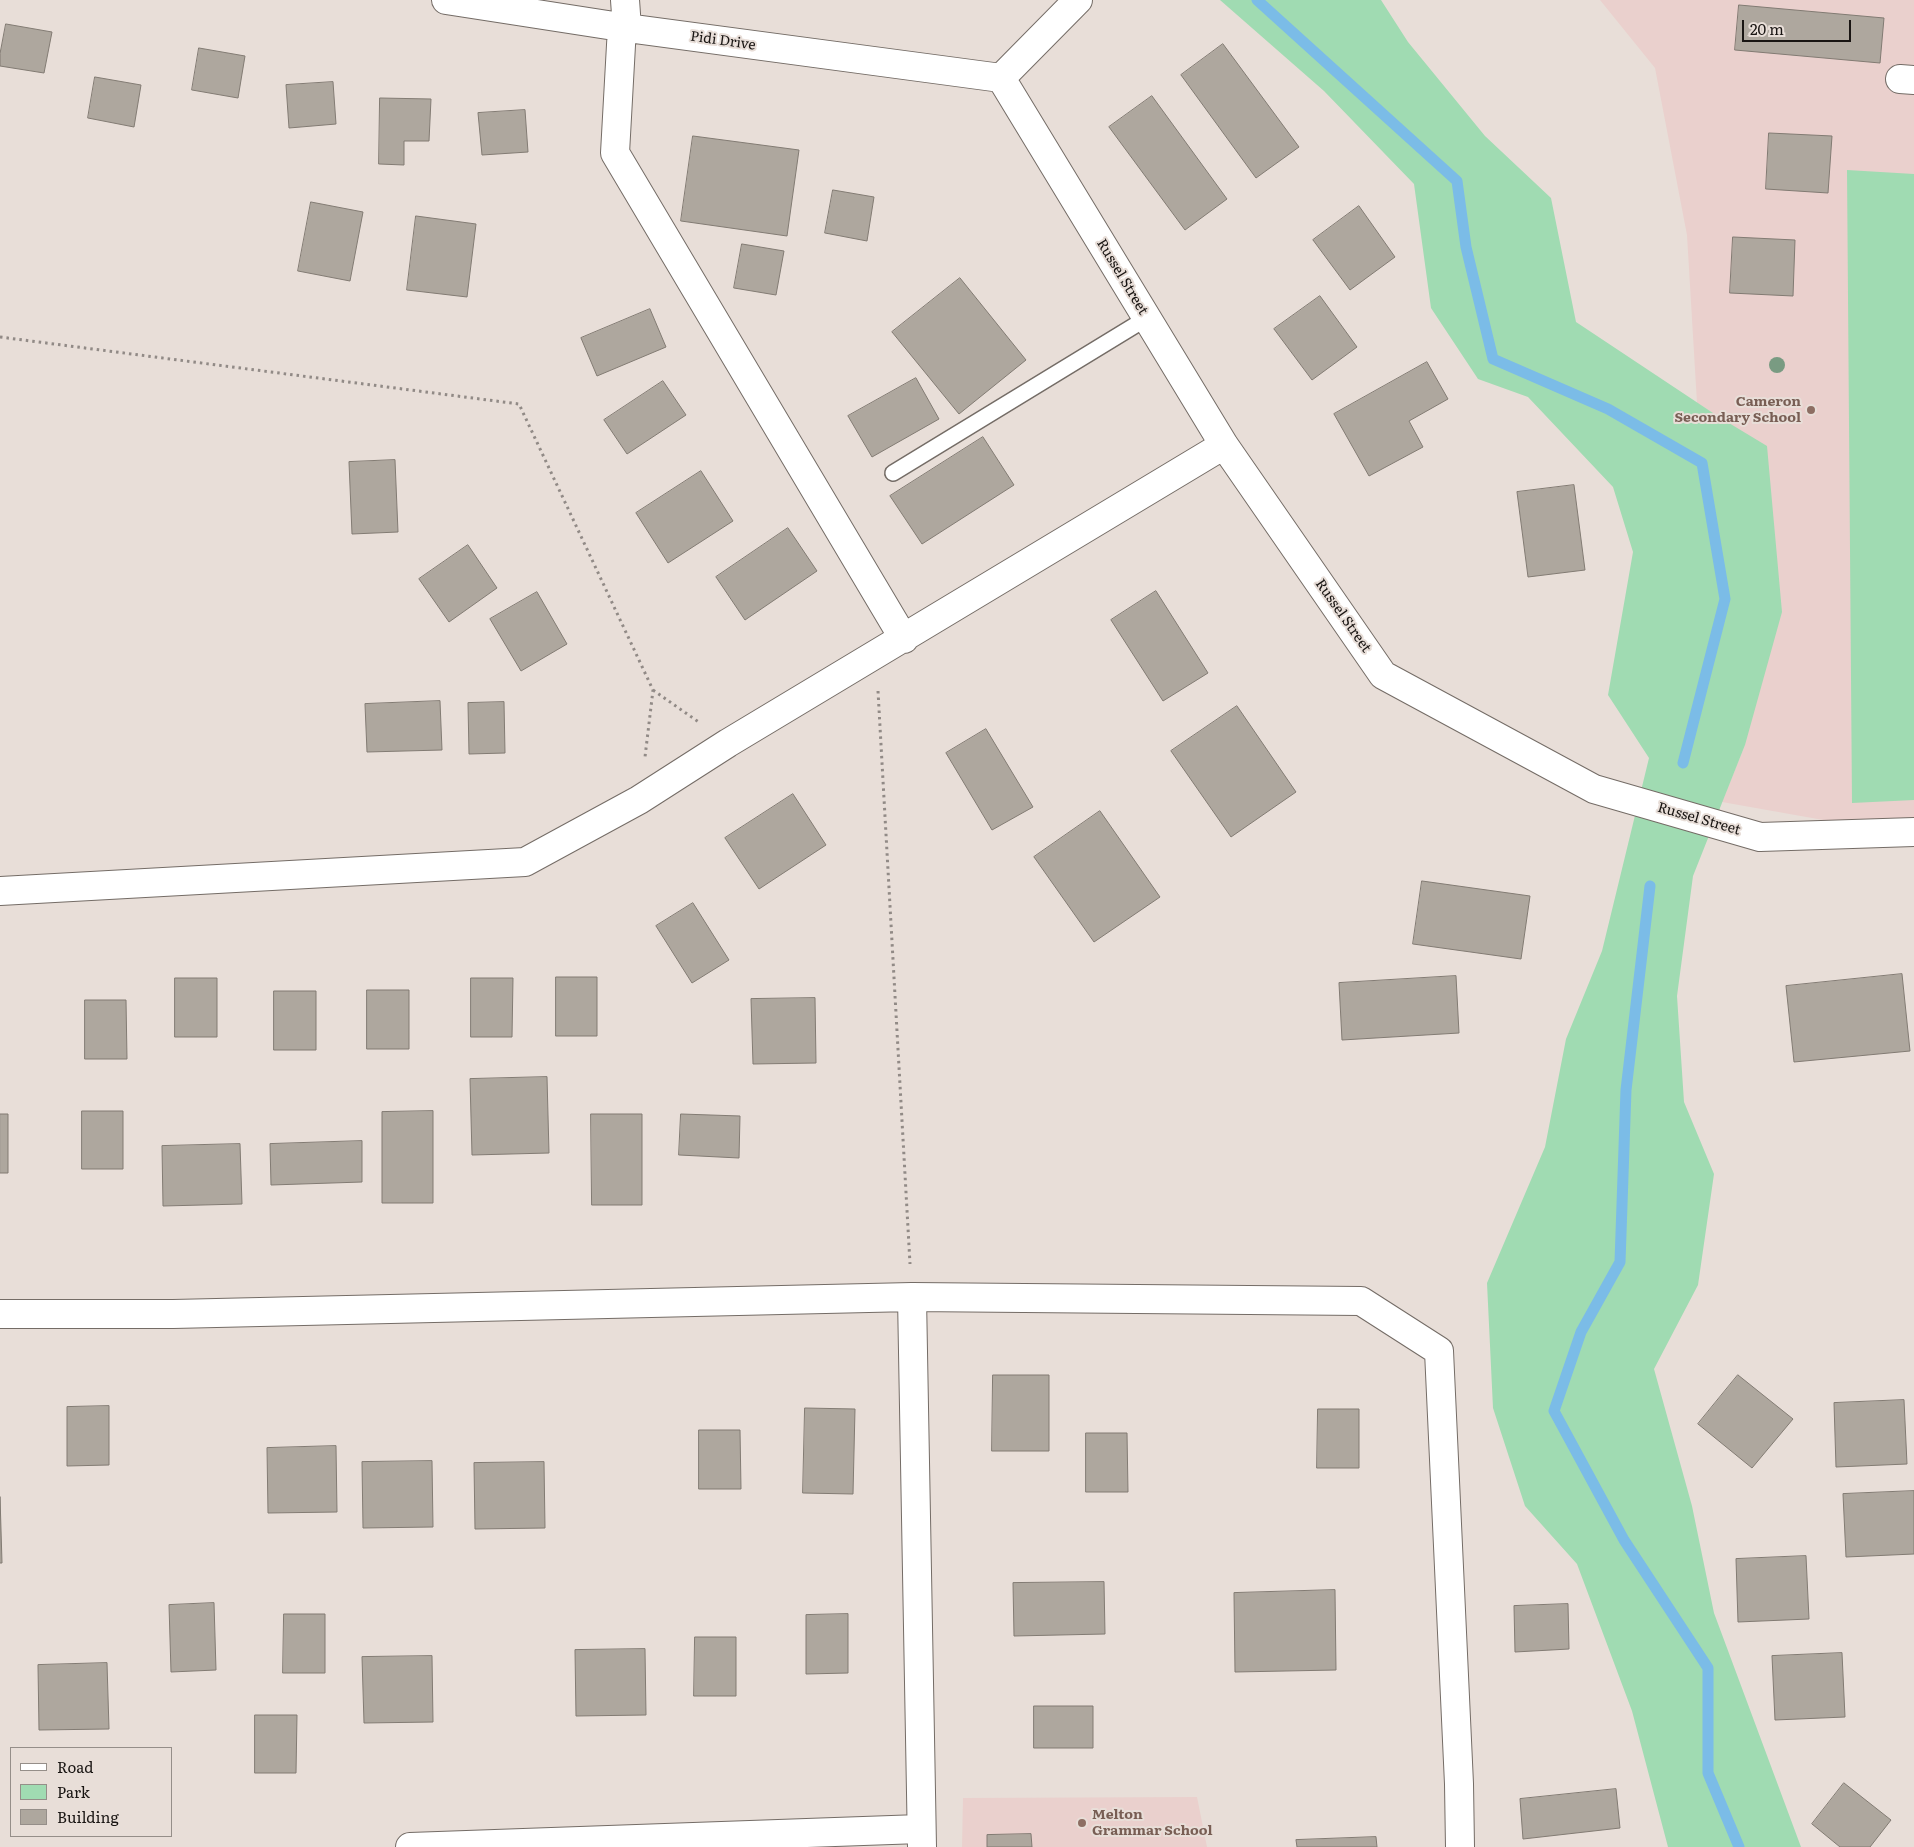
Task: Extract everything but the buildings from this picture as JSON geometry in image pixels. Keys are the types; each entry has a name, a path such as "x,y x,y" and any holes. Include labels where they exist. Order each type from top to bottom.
{"street":[{"name":"Pidi Drive","path":"446,0 625,28 1001,78"},
{"path":"625,0 625,28 615,153 904,638"},
{"path":"1001,78 1078,0"},
{"name":"Russel Street","path":"1001,78 1224,445 1383,675 1594,789 1760,837 1914,832"},
{"path":"0,891 525,862 640,800 728,743 1224,445"},
{"path":"410,1847 921,1838 912,1297"},
{"path":"0,1314 174,1314 912,1297 1361,1301 1439,1351 1459,1784 1460,1847"}],"lane":[{"path":"893,473 1146,318"}],"path":[{"path":"0,337 519,404 653,690 728,743"},
{"path":"876,655 894,1006 912,1297"},
{"path":"640,800 653,690"}],"shaded area":[{"name":"Cameron Secondary School","path":"1600,0 1914,0 1914,827 1874,829 1722,802 1745,745 1719,417 1697,403 1687,235 1655,68"},
{"name":"Melton Grammar School","path":"1197,1797 1207,1847 962,1847 963,1798"}],"green space":[{"path":"1220,0 1381,0 1408,42 1485,136 1551,198 1576,322 1719,417 1767,446 1782,612 1745,745 1693,876 1677,996 1684,1102 1714,1174 1698,1285 1654,1369 1692,1506 1714,1613 1801,1847 1668,1847 1632,1711 1577,1564 1525,1506 1493,1408 1487,1283 1545,1147 1566,1039 1602,951 1649,758 1608,695 1633,552 1613,487 1528,397 1478,379 1431,308 1414,184 1324,91"},
{"path":"1847,170 1914,174 1914,800 1852,803"}],"waterway":[{"path":"1257,0 1457,181 1466,247 1493,359 1608,409 1702,463 1725,599 1683,763"},
{"path":"1650,886 1626,1090 1620,1262 1581,1332 1554,1411 1624,1540 1708,1668 1708,1773 1739,1847"}],"place":[{"name":"Cameron Secondary School","path":"1811,410"},
{"name":"Melton Grammar School","path":"1082,1823"}]}
